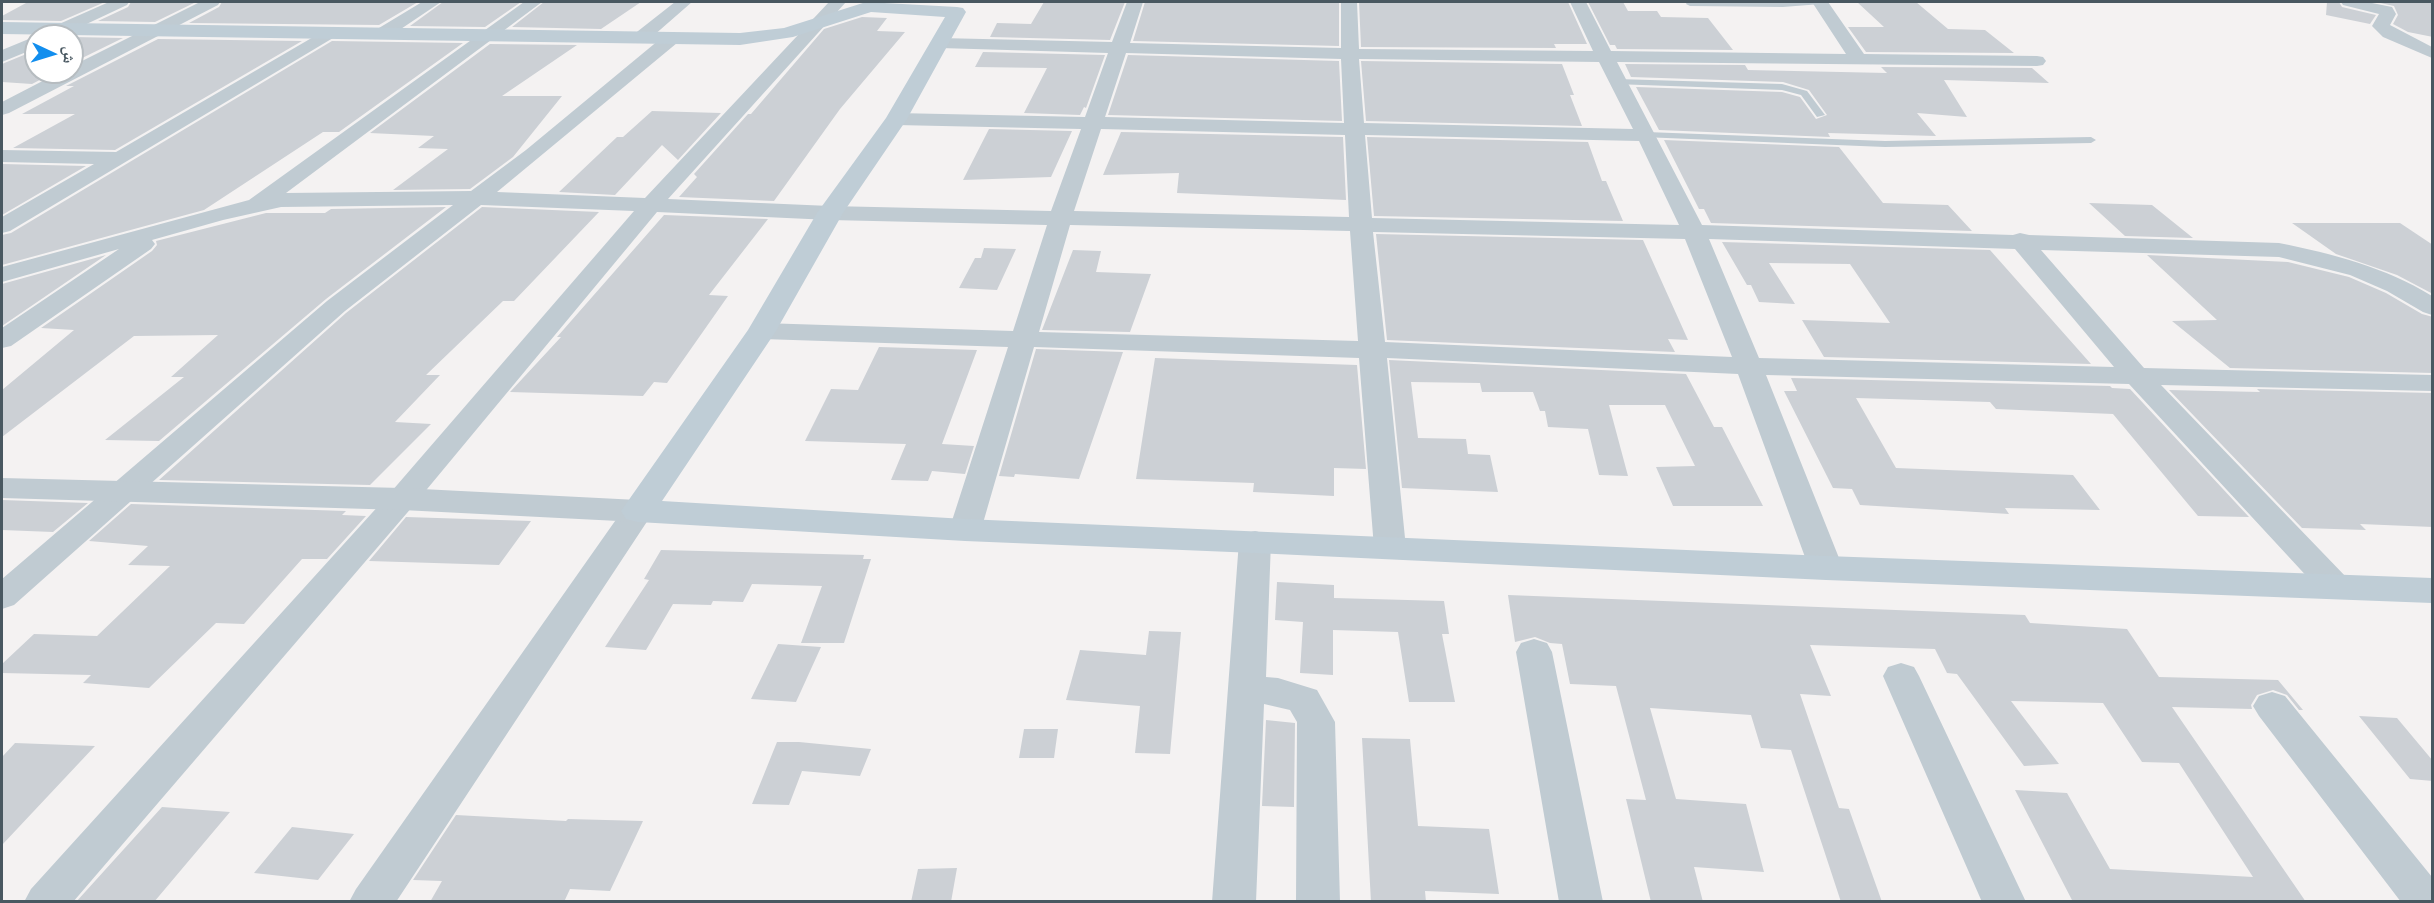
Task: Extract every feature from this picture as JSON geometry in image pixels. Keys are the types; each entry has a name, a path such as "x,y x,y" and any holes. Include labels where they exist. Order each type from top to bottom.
{"main road":[{"path":"84,31 153,30 740,39 786,33 877,4 961,7 896,119 830,213 762,331 638,511"},
{"path":"2,28 24,30"},
{"path":"638,511 965,530 1826,568 2433,591"}],"street":[{"path":"72,24 121,2"},
{"path":"2,109 153,30 212,2"},
{"path":"380,35 433,2"},
{"path":"254,206 534,2"},
{"path":"639,39 684,2"},
{"path":"46,902 402,499 652,204 838,2"},
{"path":"965,530 1060,219 1091,123 1135,2"},
{"path":"1349,2 1350,54 1361,224 1390,548"},
{"path":"1578,2 1603,57 1646,135 1694,231 1826,568"},
{"path":"1820,2 1859,59"},
{"path":"2349,2 2386,11 2388,14 2381,26 2388,33 2433,52"},
{"path":"2,226 327,34"},
{"path":"2,597 336,306 476,198 671,39"},
{"path":"940,43 1350,54 2037,61"},
{"path":"2,57 24,47"},
{"path":"896,119 1646,135"},
{"path":"2,156 120,158"},
{"path":"2,275 254,206 304,198 476,198 830,213 1694,231 2279,250 2344,264 2372,273 2412,293 2433,307"},
{"path":"2,340 164,229"},
{"path":"2020,240 2136,375 2336,587"},
{"path":"762,331 1372,352 1507,354 1748,366 2433,383"},
{"path":"2,488 402,499 638,511"},
{"path":"371,902 638,511"},
{"path":"1234,902 1255,541"},
{"path":"1534,651 1581,902"},
{"path":"1901,676 2004,902"},
{"path":"1246,689 1278,692 1304,700 1316,722 1318,902"},
{"path":"2272,706 2427,902"}],"lane":[{"path":"1690,4 1782,5 1820,2"},
{"path":"1617,82 1782,87 1804,93 1820,115"},
{"path":"1646,135 1885,144 2091,140"}],"building":[{"path":"105,2 61,21 2,20 2,16 26,3"},
{"path":"131,2 196,2 155,22 98,21 128,7"},
{"path":"222,2 418,2 379,25 189,23 219,7"},
{"path":"443,2 521,2 485,27 410,26"},
{"path":"544,2 641,2 601,29 512,27"},
{"path":"1044,2 1125,2 1110,40 990,37 997,23 1031,24"},
{"path":"1145,2 1339,2 1339,46 1133,41"},
{"path":"1359,2 1568,2 1587,44 1554,44 1556,48 1361,47"},
{"path":"1588,2 1623,2 1628,11 1657,11 1661,17 1708,18 1733,50 1617,49 1615,45 1610,45"},
{"path":"1857,2 1916,2 1948,29 1985,30 2014,53 1866,52 1848,27 1884,27"},
{"path":"2327,2 2339,2 2342,7 2376,15 2370,24 2326,15"},
{"path":"2376,2 2433,2 2433,37 2408,32 2393,24 2398,15 2394,6"},
{"path":"862,17 887,18 877,31 905,32 840,109 774,201 679,197 697,177 694,174 748,114 751,114 824,29"},
{"path":"84,37 123,38 84,57"},
{"path":"158,39 302,41 115,150 13,148 75,114 22,114 74,86 66,86 70,84 84,84 84,77"},
{"path":"332,41 463,43 339,132 323,132 204,210 2,265 2,235 11,233"},
{"path":"490,44 577,45 502,96 562,96 513,157 470,189 393,190 448,149 418,148 434,136 370,133"},
{"path":"983,52 1105,55 1086,108 1084,107 1080,115 1024,113 1047,68 975,67"},
{"path":"24,55 24,83 2,82 2,64"},
{"path":"1128,55 1339,61 1342,121 1108,115"},
{"path":"1361,61 1562,64 1574,95 1570,95 1582,126 1366,121"},
{"path":"1625,64 1745,65 1748,70 1887,73 1881,67 2032,68 2049,83 1944,80 1967,117 1917,113 1936,136 1828,133 1830,137 1659,130 1636,87 1782,92 1800,97 1816,119 1827,115 1809,90 1783,82 1631,77"},
{"path":"652,111 721,113 678,160 662,145 615,195 559,192 617,137 623,137"},
{"path":"989,129 1072,131 1051,177 963,180"},
{"path":"1121,132 1343,137 1346,200 1177,193 1179,173 1103,175"},
{"path":"1367,137 1588,142 1602,181 1606,181 1623,221 1374,216"},
{"path":"1664,140 1839,147 1883,203 1948,205 1972,231 1711,223 1704,209 1699,209"},
{"path":"2,164 86,166 2,215"},
{"path":"2089,203 2152,205 2193,238 2125,236"},
{"path":"446,207 326,299 159,441 105,440 184,377 171,377 218,335 134,336 2,437 2,390 74,330 41,328 152,251 157,245 156,241 266,213 325,213 331,209"},
{"path":"482,207 599,212 514,301 503,301 426,375 440,375 395,422 431,424 370,485 159,480 346,313"},
{"path":"664,215 768,219 709,295 728,296 667,383 654,382 643,396 510,392 561,337 557,337"},
{"path":"2292,223 2400,223 2433,245 2433,294 2397,275 2336,254"},
{"path":"1376,234 1643,240 1688,340 1668,339 1675,352 1387,340"},
{"path":"1722,242 1990,250 2091,364 1824,357 1802,320 1890,323 1850,264 1769,263 1795,304 1759,302 1751,285 1747,285"},
{"path":"984,248 1016,249 997,290 959,288 975,258 981,258"},
{"path":"1073,250 1101,251 1096,272 1151,274 1130,332 1042,330"},
{"path":"106,255 2,326 2,284"},
{"path":"2147,255 2288,262 2349,277 2386,293 2422,314 2433,317 2433,373 2230,368 2172,321 2217,320"},
{"path":"879,347 977,350 942,444 974,446 965,474 932,471 928,481 891,480 906,444 805,441 831,389 858,390"},
{"path":"1036,349 1123,352 1079,479 1015,474 1014,477 999,476"},
{"path":"1155,358 1357,365 1366,469 1334,468 1334,496 1253,492 1254,483 1136,479"},
{"path":"1389,360 1686,374 1714,427 1722,427 1763,506 1673,506 1656,467 1695,466 1665,405 1609,405 1628,476 1599,475 1588,429 1548,427 1545,411 1540,411 1533,392 1482,392 1480,383 1411,382 1418,438 1466,439 1468,454 1490,455 1498,492 1402,488"},
{"path":"1791,378 2110,386 2130,389 2249,517 2198,516 2113,414 1996,409 1990,402 1856,398 1896,468 2073,475 2100,510 2005,508 2009,514 1860,505 1852,489 1833,488 1784,391 1797,391"},
{"path":"2257,389 2433,393 2433,527 2360,524 2366,530 2302,528 2169,390 2260,392"},
{"path":"2,500 88,503 53,532 2,530"},
{"path":"131,504 346,511 342,515 366,516 327,559 302,559 244,624 216,623 149,688 83,683 91,675 2,673 2,664 34,634 97,636 170,566 128,565 148,546 89,541"},
{"path":"406,517 531,521 499,565 369,561"},
{"path":"661,550 864,555 863,559 871,559 844,643 801,643 822,586 752,584 743,602 713,601 711,605 673,604 646,650 605,647 649,580 644,579"},
{"path":"1277,582 1334,585 1334,598 1444,601 1449,634 1442,634 1455,702 1409,702 1398,632 1333,630 1333,675 1300,673 1303,622 1275,620"},
{"path":"1508,595 2025,615 2030,623 2127,629 2159,677 2278,680 2303,710 2299,710 2287,695 2273,690 2257,695 2251,705 2252,709 2172,707 2306,902 2073,902 2015,790 2067,793 2110,869 2253,877 2179,763 2142,762 2103,703 2011,701 2059,764 2024,766 1957,674 1947,673 1935,649 1810,645 1831,696 1800,694 1839,808 1849,809 1882,902 1841,902 1791,750 1761,748 1751,715 1650,708 1676,799 1746,804 1764,872 1694,867 1703,902 1651,902 1626,799 1646,800 1616,686 1570,684 1562,644 1550,643 1535,637 1515,642"},
{"path":"1149,631 1181,632 1170,754 1135,753 1140,706 1066,700 1080,650 1146,655"},
{"path":"778,644 821,647 796,702 751,699"},
{"path":"2359,716 2397,718 2433,761 2433,781 2410,779"},
{"path":"1266,720 1295,723 1294,807 1262,806"},
{"path":"1024,729 1058,729 1054,758 1019,758"},
{"path":"1362,738 1410,739 1418,826 1489,829 1499,894 1425,891 1426,902 1371,902"},
{"path":"777,742 871,749 860,776 802,771 789,805 752,804"},
{"path":"15,743 95,746 2,845 2,757"},
{"path":"162,807 230,812 154,902 76,902"},
{"path":"456,815 566,821 568,819 643,821 610,891 570,889 564,902 430,902 442,881 413,880"},
{"path":"292,827 354,834 318,880 254,873"},
{"path":"957,868 951,902 911,902 918,869"}]}
